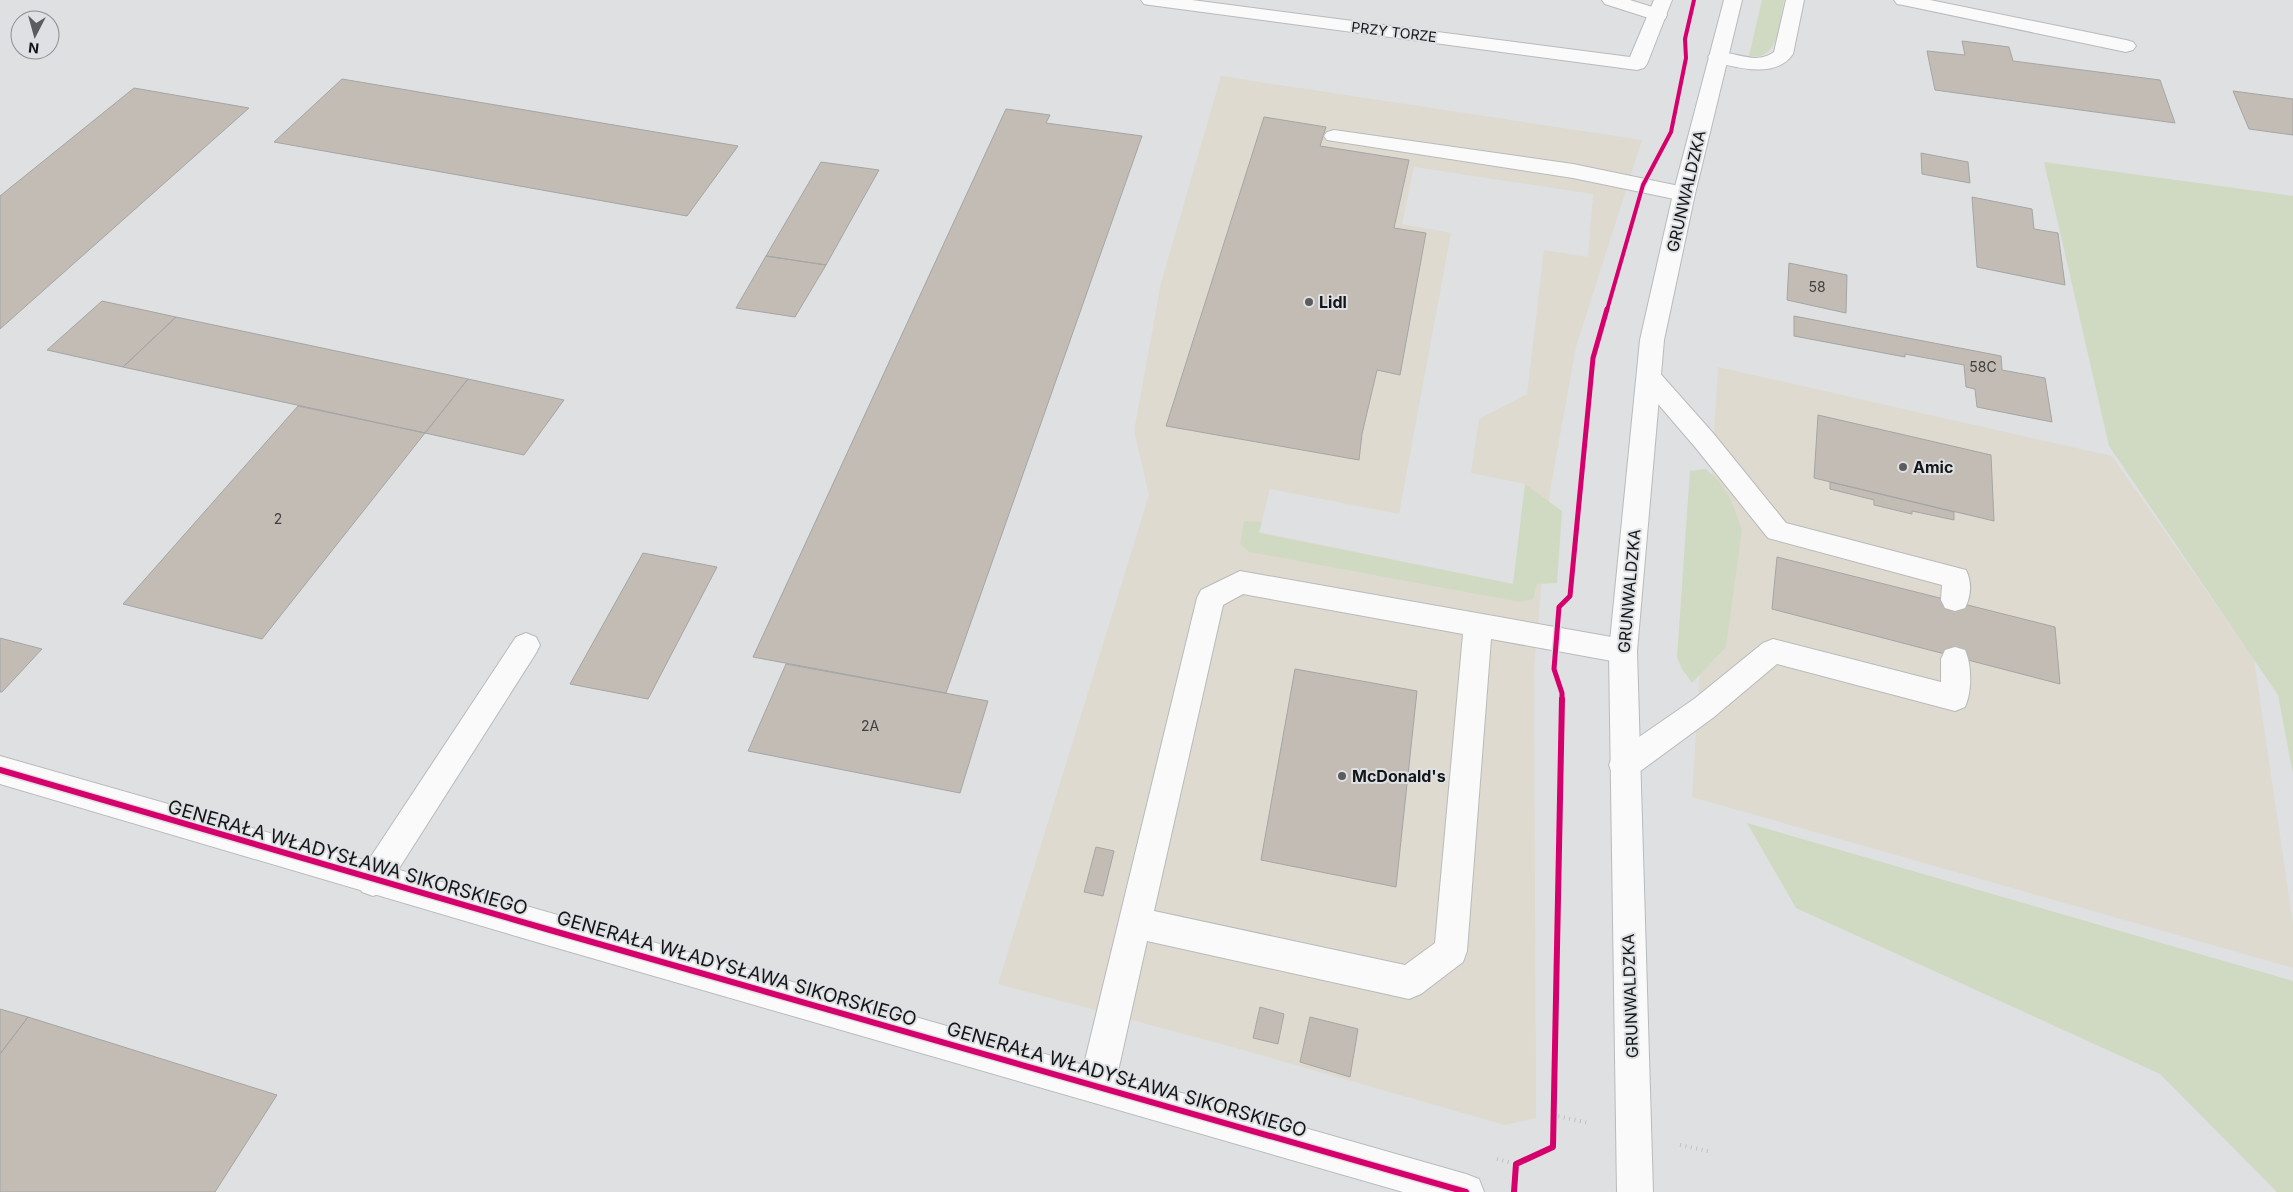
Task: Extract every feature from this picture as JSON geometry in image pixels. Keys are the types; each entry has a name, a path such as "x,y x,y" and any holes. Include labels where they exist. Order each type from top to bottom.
{"street":[{"name":"PRZY TORZE","path":"1150,0 1637,64 1660,8"},
{"path":"1611,0 1660,8"},
{"name":"GRUNWALDZKA","path":"1635,1192 1624,765 1623,651 1652,340 1684,194 1733,0"},
{"path":"1718,57 1751,64 1777,60 1783,54 1795,0"},
{"path":"1903,0 2126,46"},
{"path":"1334,136 1573,170 1684,194"},
{"path":"1649,377 1704,440 1777,531 1956,578 1955,600"},
{"path":"1096,1085 1211,598 1240,582 1623,651"},
{"path":"1135,923 1409,982 1452,951 1478,624"},
{"path":"373,881 526,645"},
{"path":"1624,765 1704,708 1773,651 1955,698 1955,659"},
{"name":"GENERAŁA WŁADYSŁAWA SIKORSKIEGO","path":"0,770 373,881 1096,1085 1466,1192"}],"shaded area":[{"path":"1221,76 1642,140 1576,347 1550,491 1534,668 1536,1118 1505,1125 1236,1048 998,984 1149,495 1134,431 1161,283","holes":["1264,117 1325,127 1320,146 1409,160 1394,228 1426,233 1399,375 1377,370 1362,434 1359,460 1166,425","1414,167 1593,194 1588,257 1544,250 1527,394 1479,419 1471,473 1525,484 1514,584 1259,532 1270,489 1399,514 1451,233 1402,224"]},
{"path":"1718,367 2112,456 2254,659 2293,924 2293,968 1692,797"}],"green space":[{"path":"1762,0 1784,0 1779,29 1772,47 1767,53 1759,56 1749,56"},
{"path":"2044,162 2293,196 2293,774 2278,695 2109,446"},
{"path":"1706,469 1719,481 1731,500 1742,530 1726,647 1692,683 1682,669 1677,657 1690,471"},
{"path":"1525,484 1562,511 1557,583 1537,584 1533,599 1520,602 1249,552 1240,544 1244,521 1262,522 1259,533 1513,584"},
{"path":"1747,823 2293,981 2293,1192 2277,1192 2160,1074 1796,908"}],"building":[{"path":"1962,41 2009,47 2013,61 2160,80 2175,123 1935,90 1927,51 1965,55"},
{"path":"342,79 738,146 687,216 274,142"},
{"path":"134,88 249,108 0,329 0,196"},
{"path":"2233,91 2293,99 2293,135 2249,129"},
{"path":"1006,109 1050,115 1046,123 1142,136 946,693 753,657"},
{"name":"Lidl","path":"1264,117 1326,127 1320,146 1409,160 1394,228 1426,233 1400,375 1377,370 1362,434 1359,460 1166,426"},
{"path":"1921,153 1968,162 1970,183 1922,174"},
{"path":"821,162 879,170 826,265 766,256"},
{"path":"1972,197 2032,209 2034,229 2058,233 2065,285 1977,267"},
{"path":"766,256 826,265 795,317 736,308"},
{"path":"1789,263 1847,275 1846,313 1787,300"},
{"path":"102,301 176,317 123,367 47,350"},
{"path":"1794,316 2001,356 2002,370 2045,378 2052,422 1977,407 1975,389 1966,387 1964,365 1905,354 1905,357 1794,336"},
{"path":"176,317 468,379 425,433 123,367"},
{"path":"468,379 564,400 524,455 425,433"},
{"path":"298,406 425,433 262,639 123,604"},
{"name":"Amic","path":"1818,415 1991,455 1994,521 1814,478"},
{"path":"1830,482 1954,512 1954,520 1912,511 1912,514 1874,505 1874,500 1830,489"},
{"path":"643,553 717,567 648,699 570,684"},
{"path":"1777,557 2055,627 2060,684 1772,609"},
{"path":"0,638 42,649 2,692 0,692"},
{"path":"786,664 988,701 960,793 748,751"},
{"name":"McDonald's","path":"1295,669 1417,691 1396,887 1261,860"},
{"path":"1096,847 1114,851 1103,896 1084,892"},
{"path":"1260,1007 1284,1014 1278,1044 1253,1038"},
{"path":"0,1009 28,1017 0,1054"},
{"path":"28,1017 277,1095 215,1192 0,1192 0,1054"},
{"path":"1310,1017 1358,1029 1350,1077 1300,1062"}],"cycle path":[{"path":"1514,1192 1516,1164 1553,1147 1562,693 1554,669 1559,607 1570,596 1593,358 1643,185 1671,132 1686,58 1685,39 1694,0"},
{"path":"0,770 550,930 1466,1192"}],"place":[{"name":"Lidl","path":"1309,302"},
{"name":"Amic","path":"1903,467"},
{"name":"McDonald's","path":"1342,776"}]}
